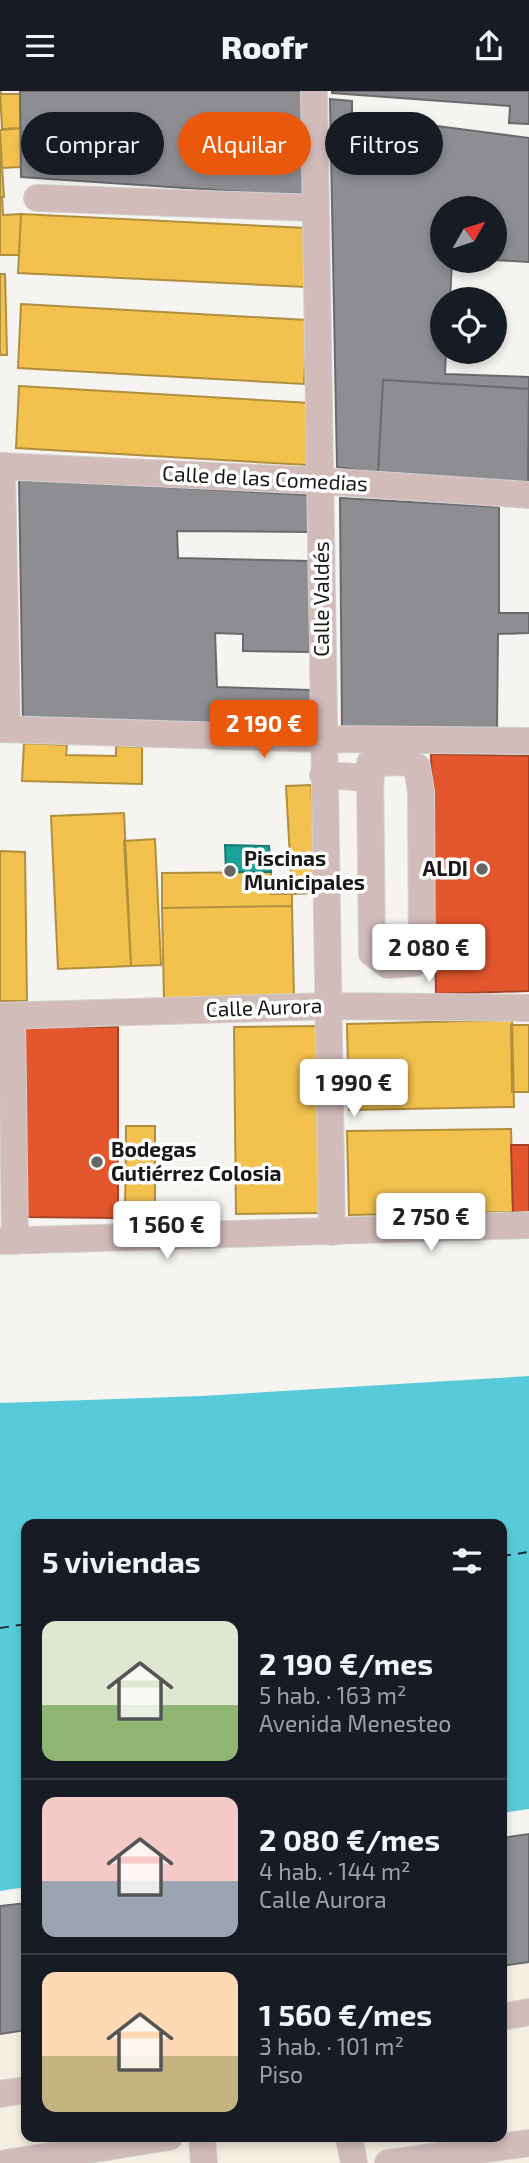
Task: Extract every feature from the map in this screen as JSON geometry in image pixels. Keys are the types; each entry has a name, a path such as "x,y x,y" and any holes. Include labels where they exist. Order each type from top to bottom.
{"street":[{"name":"Calle Valdés","path":"314,91 332,1233"},
{"path":"37,198 315,208"},
{"path":"1,466 4,729 323,739 529,741"},
{"name":"Calle de las Comedias","path":"1,466 321,481 529,495"},
{"path":"405,762 417,767 422,792 422,957 415,963 388,965 372,953 370,763 405,762"},
{"path":"323,775 370,778"},
{"path":"415,963 420,972 418,1008"},
{"name":"Calle Aurora","path":"6,1016 330,1006 529,1008"},
{"path":"6,1016 7,1241 529,1225"},
{"path":"507,2016 529,2012"},
{"path":"0,2094 21,2091"},
{"path":"6,2163 138,2142"},
{"path":"202,2142 204,2163"},
{"path":"350,2142 354,2163"},
{"path":"388,2163 529,2143"}],"shaded area":[{"path":"529,1833 529,2163 0,2163 0,1918 21,1915 21,2142 507,2142 507,1837"}],"water":[{"path":"529,1376 529,1809 507,1812 507,1519 21,1519 21,1888 0,1891 0,1403 202,1396"}],"building: Viviendas":[{"path":"0,91 2,94 20,94 21,128 2,129"},
{"path":"21,128 21,167 2,168 0,130"},
{"path":"1,152 4,197 0,197"},
{"path":"0,197 3,215 21,214 19,255 0,255"},
{"path":"21,214 307,228 305,287 18,273"},
{"path":"0,274 5,274 7,355 0,355"},
{"path":"21,304 307,320 304,384 18,368"},
{"path":"19,386 311,403 307,465 16,448"},
{"path":"24,743 67,745 66,755 116,756 116,746 142,747 142,784 22,781"},
{"path":"311,785 317,893 292,894 286,786"},
{"path":"124,813 131,966 58,969 51,816"},
{"path":"155,839 161,965 131,966 124,841"},
{"path":"0,851 25,852 27,1001 0,1001"},
{"path":"271,872 271,894 292,894 292,906 162,908 162,873"},
{"path":"292,906 294,997 164,999 162,908"},
{"path":"512,1020 514,1107 349,1110 347,1024"},
{"path":"511,1025 529,1025 529,1092 512,1092"},
{"path":"318,1026 321,1213 236,1214 234,1027"},
{"path":"126,1126 155,1126 155,1216 125,1216"},
{"path":"511,1129 513,1212 349,1215 347,1131"}],"building: Comercios":[{"path":"431,754 529,756 529,991 436,994"},
{"path":"23,1027 118,1027 118,1218 24,1217"},
{"path":"511,1145 529,1145 529,1212 513,1212"}],"building: Público":[{"path":"225,845 269,846 271,872 226,872"}],"building: Industria":[{"path":"20,91 303,91 303,112 178,112 178,175 305,175 305,196 21,177"},
{"path":"332,91 529,91 529,124 509,123 510,106"},
{"path":"330,99 352,101 352,112 330,112"},
{"path":"443,127 529,138 529,262 508,261 508,196 430,196 430,273 451,273 451,287 430,287 430,364 445,364 445,374 529,377 529,389 383,380 378,473 337,467 331,175 443,175"},
{"path":"383,380 529,389 528,482 378,473"},
{"path":"19,479 309,495 309,532 177,531 178,558 309,561 309,652 243,651 243,634 215,633 217,687 311,690 313,727 23,723"},
{"path":"340,498 499,507 499,613 529,613 529,633 498,634 497,731 342,730"},
{"path":"529,1834 529,1962 507,1965 507,1837"},
{"path":"21,1904 21,2031 0,2034 0,1906"}],"ferry route":[{"path":"507,1555 529,1552"},
{"path":"0,1628 21,1625"}],"place":[{"name":"ALDI","path":"482,869"},
{"name":"Piscinas Municipales","path":"230,871"},
{"name":"Bodegas Gutiérrez Colosia","path":"97,1162"}]}
